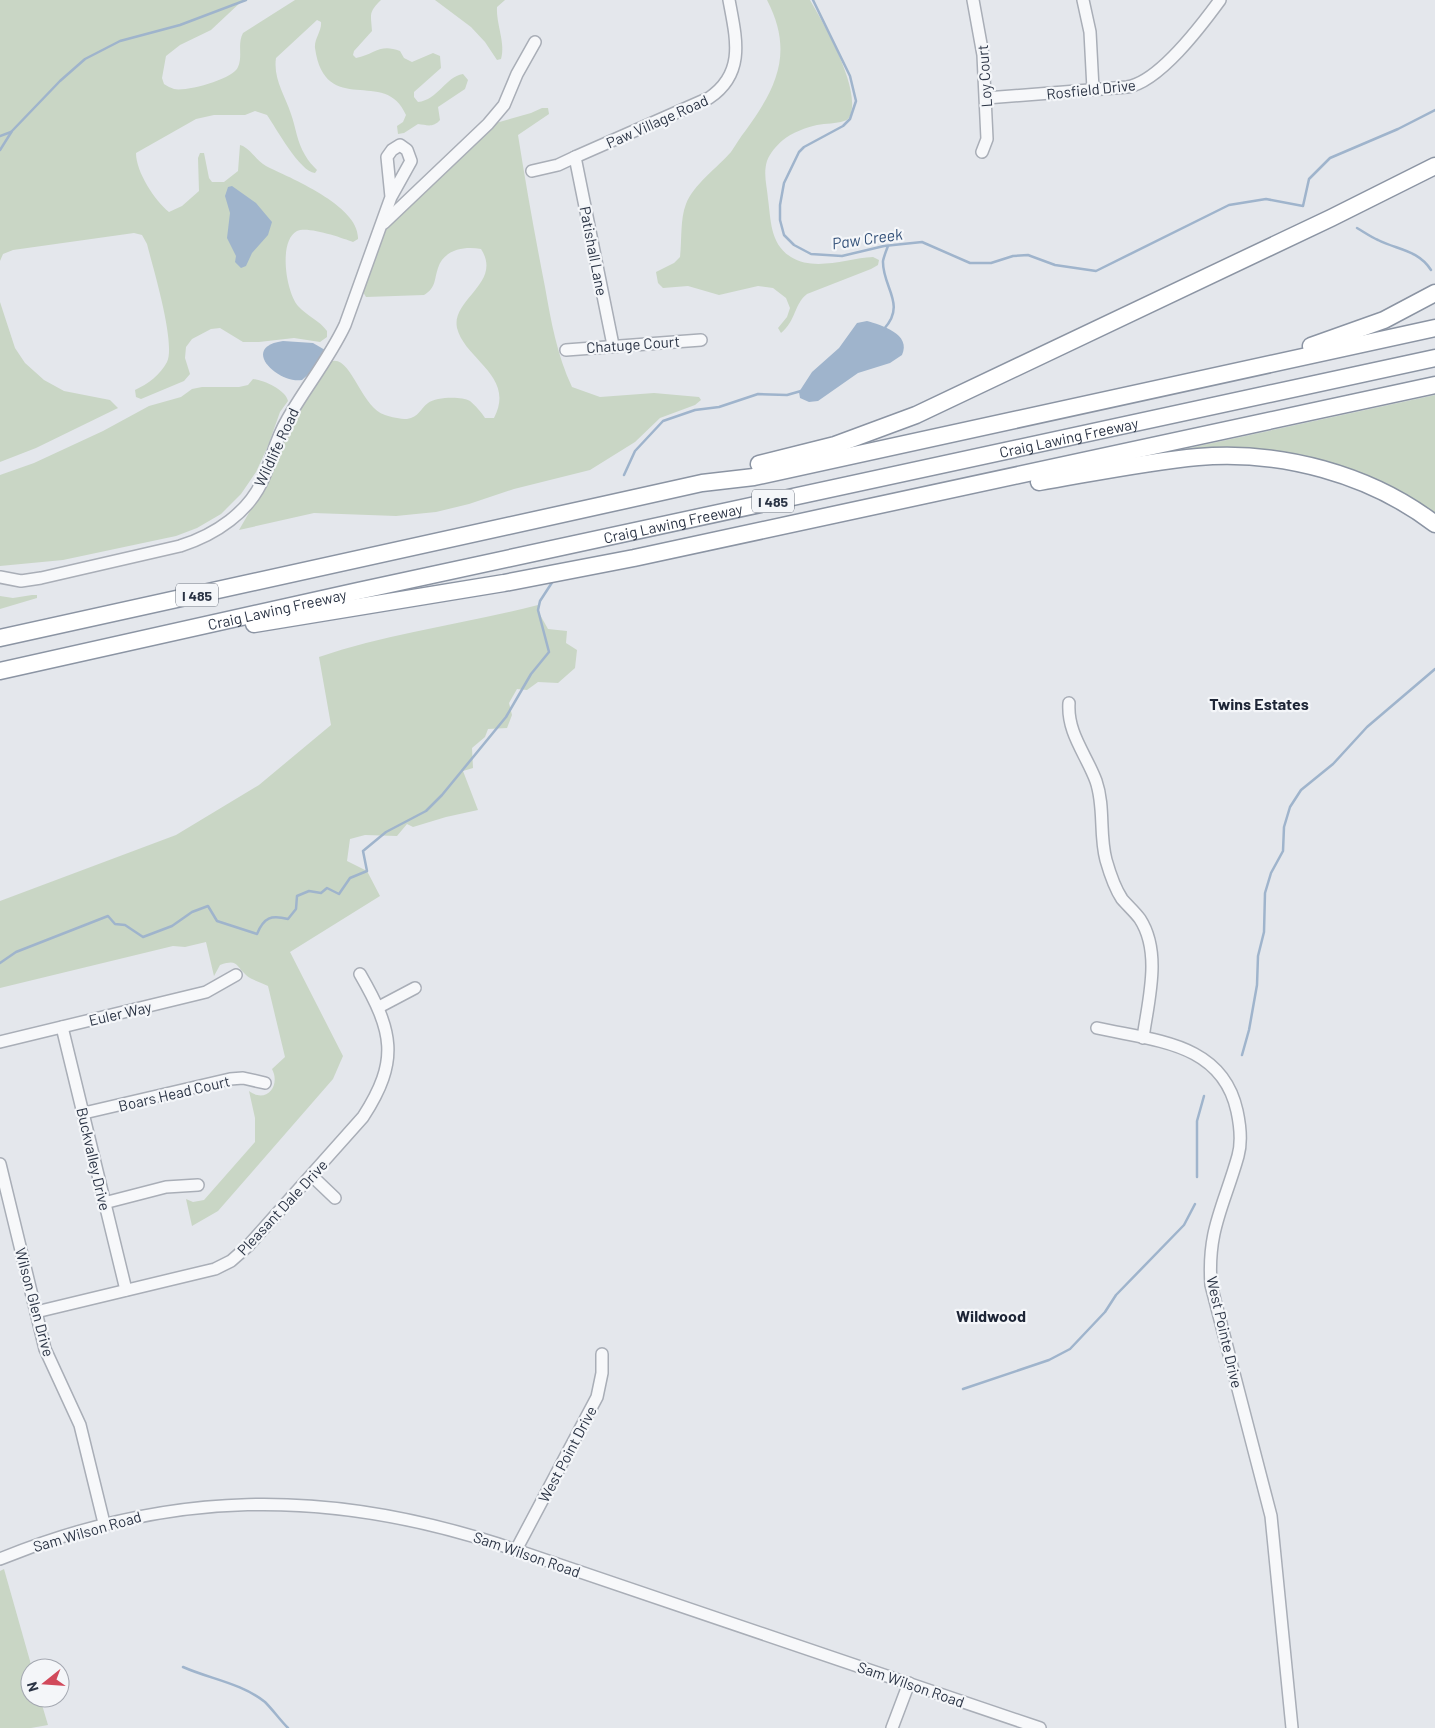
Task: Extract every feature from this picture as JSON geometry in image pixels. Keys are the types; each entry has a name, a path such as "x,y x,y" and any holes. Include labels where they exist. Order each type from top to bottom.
{"highway":[{"path":"702,483 750,467 842,443 916,416 1331,218 1435,166"},
{"path":"1126,395 1317,344 1384,320 1435,293"},
{"name":"Craig Lawing Freeway","path":"0,638 702,483 754,477 1435,328"},
{"name":"Craig Lawing Freeway","path":"0,671 206,624 1435,358"},
{"path":"111,647 504,583 741,536 1435,385"},
{"path":"926,496 976,492 1198,457 1256,457 1307,466 1363,483 1402,503 1435,524"}],"street":[{"name":"Paw Village Road","path":"532,171 558,165 709,98 718,92 729,78 736,50 729,0"},
{"name":"Loy Court","path":"973,0 982,42 986,98 987,139 982,152"},
{"path":"1083,0 1090,32 1094,90"},
{"name":"Rosfield Drive","path":"986,98 1135,86 1151,78 1161,70 1220,0"},
{"path":"377,232 387,218 488,124 498,111 535,42"},
{"name":"Patishall Lane","path":"575,157 613,345"},
{"name":"Wildlife Road","path":"0,577 20,581 40,578 180,546 199,540 221,527 242,509 264,478 272,452 286,421 337,341 391,197"},
{"name":"Chatuge Court","path":"566,350 613,345 701,340"},
{"path":"1069,703 1068,716 1071,726 1096,780 1101,800 1103,846 1116,890 1140,919 1150,944 1152,966 1143,1038"},
{"name":"Pleasant Dale Drive","path":"36,1312 198,1274 231,1262 262,1231 363,1117 375,1098 384,1077 388,1059 385,1025 379,1007 360,974"},
{"name":"Euler Way","path":"0,1042 206,992 236,975"},
{"path":"379,1007 415,988"},
{"name":"Buckvalley Drive","path":"62,1027 126,1290"},
{"name":"West Pointe Drive","path":"1097,1028 1184,1047 1204,1058 1223,1077 1234,1098 1240,1123 1239,1154 1213,1231 1210,1256 1211,1285 1271,1516 1292,1728"},
{"name":"Boars Head Court","path":"84,1114 230,1079 243,1078 265,1084"},
{"name":"Wilson Glen Drive","path":"0,1164 44,1349 80,1425 104,1523"},
{"path":"312,1176 335,1198"},
{"path":"104,1203 166,1187 198,1185"},
{"name":"West Point Drive","path":"516,1550 597,1397 602,1373 602,1354"},
{"name":"Sam Wilson Road","path":"0,1559 75,1531 146,1514 241,1504 308,1506 355,1510 409,1519 459,1531 1040,1728"},
{"path":"892,1728 909,1683"}],"green space":[{"path":"0,0 243,0 211,30 180,45 166,56 162,78 164,84 174,89 188,89 209,84 235,72 240,59 240,41 243,33 295,0 381,0 371,14 372,31 354,51 353,55 356,58 387,48 400,51 404,58 412,62 433,53 440,56 441,68 414,92 414,97 418,102 431,97 457,76 463,74 468,80 465,89 438,107 440,120 437,123 430,125 418,124 404,133 398,134 397,126 403,122 406,115 397,101 385,94 343,87 331,82 321,69 315,48 321,25 321,22 317,20 276,58 276,73 300,145 317,170 315,173 309,171 296,158 267,115 255,111 245,115 214,115 196,119 136,153 139,169 147,185 158,201 169,212 182,206 199,191 198,158 200,153 204,153 209,178 212,182 224,182 238,171 240,145 243,146 266,166 306,186 336,205 348,215 356,227 358,239 353,242 325,233 302,230 297,231 291,237 287,245 286,267 290,290 298,306 324,327 327,331 327,337 320,342 294,338 243,342 220,328 211,329 192,339 186,347 185,358 190,374 184,381 141,399 136,397 135,390 149,382 161,371 167,362 169,352 169,339 163,305 147,244 142,235 134,233 13,250 3,254 0,261"},
{"path":"435,0 505,0 497,7 502,40 501,59 497,60 485,42 471,27"},
{"path":"767,0 810,0 839,55 850,87 852,101 851,113 847,120 838,123 820,124 786,137 770,155 765,175 771,223 775,238 784,252 800,261 821,264 873,257 879,260 878,265 871,269 807,294 790,323 781,333 778,328 787,317 790,308 786,298 773,288 758,286 719,295 688,286 663,288 658,283 656,272 674,263 680,257 683,216 689,197 700,183 731,152 757,114 773,84 780,53 779,36 775,19"},
{"path":"542,108 548,108 549,114 518,135 552,325 562,363 572,387 600,397 654,393 699,397 701,400 695,405 660,418 635,442 590,470 514,489 469,504 436,512 396,516 314,513 239,530 265,485 292,422 328,363 336,361 343,364 369,402 376,410 385,415 407,419 417,415 425,405 432,401 442,398 455,398 470,401 485,418 494,418 499,403 499,391 487,369 469,350 457,328 457,318 461,308 486,272 486,261 481,249 468,248 456,250 445,257 438,268 433,287 424,295 366,297 363,292 380,241 388,225 496,123"},
{"path":"0,302 15,348 25,363 44,380 64,391 110,400 118,408 36,448 0,462"},
{"path":"253,379 279,389 288,401 280,412 256,472 241,494 221,514 197,528 176,536 63,560 0,566 0,475 34,463 103,431 149,406 181,397 192,389 202,387 239,387 248,385"},
{"path":"1435,395 1435,520 1348,473 1166,456 1166,453"},
{"path":"37,595 37,598 0,609 0,596 13,598"},
{"path":"538,605 539,613 548,629 567,631 566,643 577,650 575,668 558,683 538,682 527,690 517,689 509,703 512,715 507,728 488,729 485,737 472,748 473,768 463,771 478,810 413,827 407,824 397,836 365,835 350,839 347,861 367,871 380,896 290,952 343,1056 333,1079 218,1211 192,1226 186,1199 193,1202 204,1200 255,1142 255,1118 249,1091 261,1095 270,1091 275,1081 272,1069 285,1057 268,986 248,977 233,963 220,965 214,976 206,942 185,947 173,946 0,988 0,901 176,835 259,785 331,725 319,657 373,641"},
{"path":"4,1569 29,1658 20,1658 20,1708 43,1708 48,1725 31,1728 0,1728 0,1571"}],"water":[{"path":"232,186 256,203 272,222 268,235 252,253 246,266 241,268 235,262 236,256 227,238 230,213 225,196 228,187"},
{"path":"867,321 887,328 899,336 903,341 902,355 890,363 858,373 818,401 809,402 800,398 799,392 812,372 839,348 857,323"},
{"path":"283,341 313,343 325,350 311,372 302,380 292,380 274,371 263,357 264,350 270,345"}],"waterway":[{"path":"0,150 12,131 60,81 85,59 120,41 180,25 246,0"},
{"name":"Paw Creek","path":"813,0 850,76 856,101 850,119 843,126 804,147 799,152 784,183 780,205 780,220 784,235 794,245 811,254 842,256 884,246 922,242 970,263 991,263 1013,256 1028,255 1055,265 1096,271 1229,205 1266,199 1303,206 1309,179 1330,158 1398,129 1435,110"},
{"path":"0,136 11,132"},
{"name":"Paw Creek","path":"1357,228 1375,239 1414,254 1426,263 1431,270"},
{"path":"884,329 891,320 894,303 886,279 883,261 888,246"},
{"path":"624,475 635,451 663,421 695,410 719,407 758,394 787,395 801,391"},
{"path":"0,963 16,952 108,916 115,924 125,925 143,937 172,926 192,912 208,906 217,921 257,934 262,924 269,919 277,917 288,919 296,909 297,896 309,891 321,893 327,888 339,894 350,878 367,871 363,851 386,832 426,811 442,795 506,717 531,674 549,652 538,610 540,601 553,581"},
{"path":"1242,1055 1249,1030 1257,985 1258,956 1264,932 1265,893 1271,873 1283,851 1284,827 1290,807 1301,790 1333,764 1367,727 1435,669"},
{"path":"1197,1177 1197,1121 1204,1096"},
{"path":"963,1389 1049,1360 1070,1349 1105,1312 1116,1295 1184,1225 1195,1204"},
{"path":"183,1667 246,1690 265,1702 288,1728"}],"district":[{"name":"Twins Estates","path":"1259,703"},
{"name":"Wildwood","path":"991,1315"}]}
